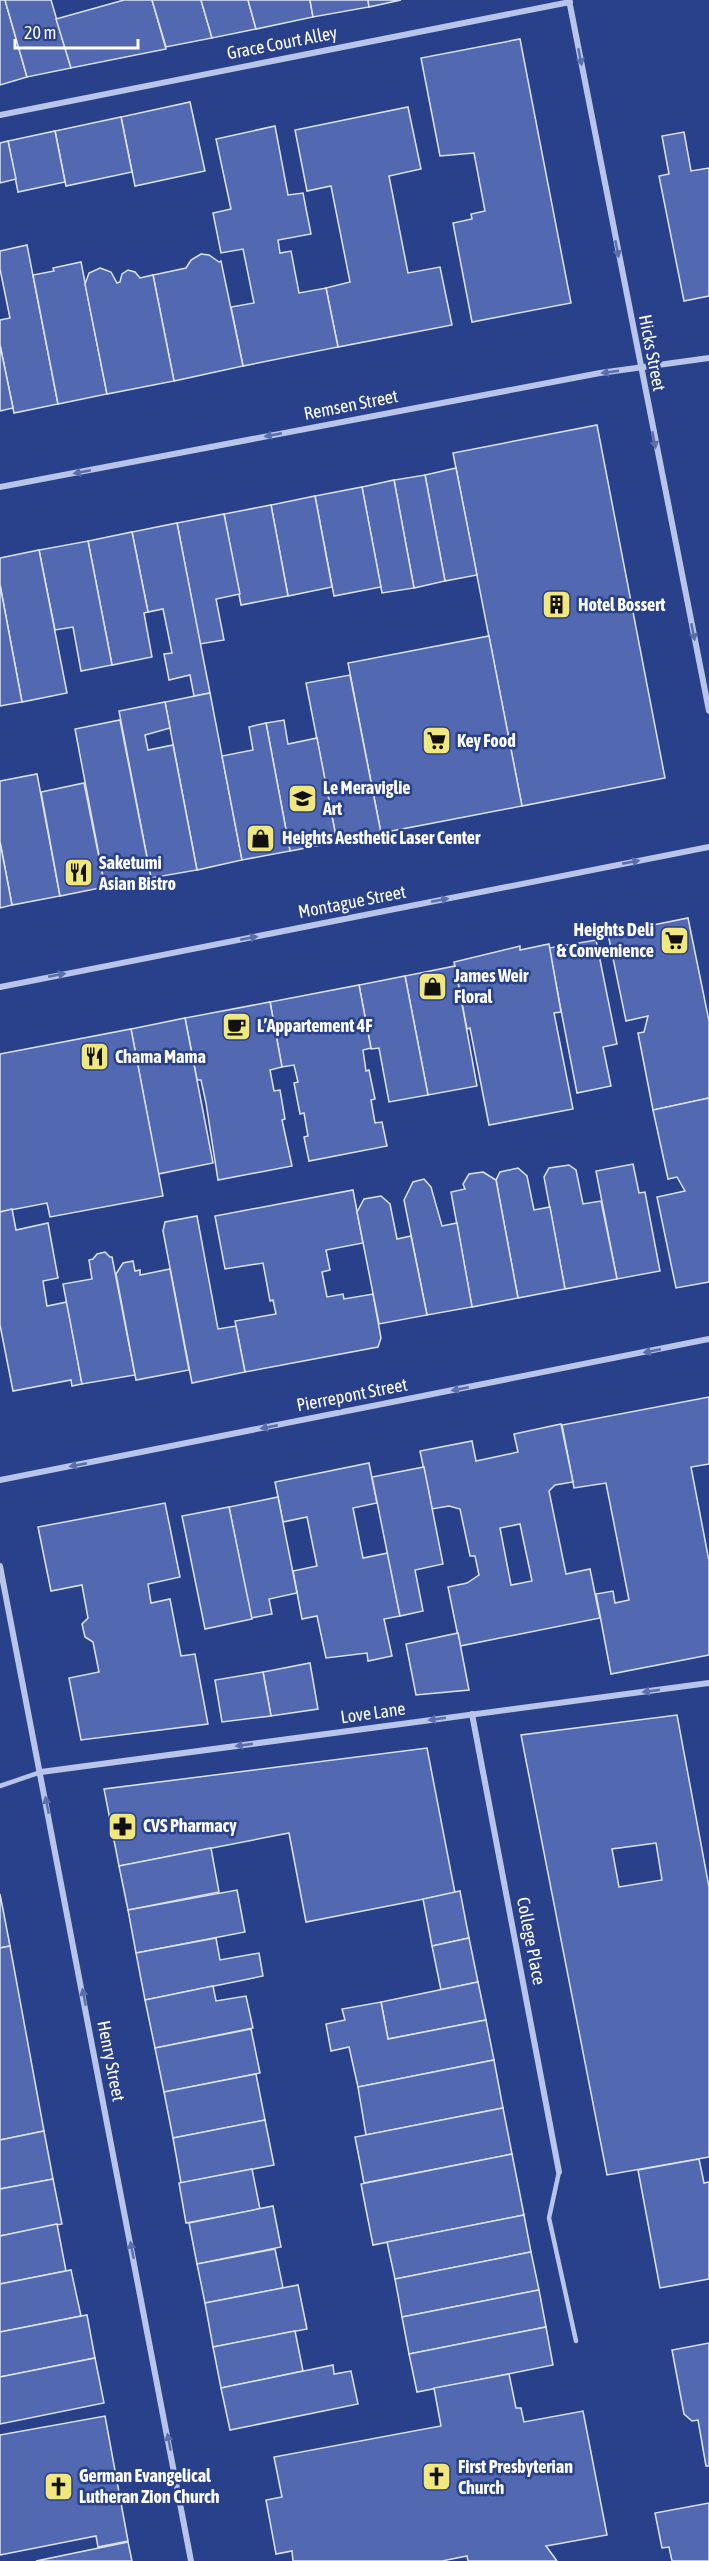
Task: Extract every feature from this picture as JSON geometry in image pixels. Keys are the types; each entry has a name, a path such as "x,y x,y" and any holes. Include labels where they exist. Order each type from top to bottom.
{"street":[{"name":"Grace Court Alley","path":"0,115 570,1"},
{"name":"Hicks Street","path":"570,1 640,368 709,711"},
{"name":"Remsen Street","path":"0,487 600,373 709,358"},
{"name":"Montague Street","path":"0,987 709,847"},
{"name":"Pierrepont Street","path":"0,1480 709,1339"},
{"name":"Henry Street","path":"0,1566 192,2561"},
{"name":"Love Lane","path":"41,1772 709,1683"},
{"name":"College Place","path":"472,1714 560,2172"}],"lane":[{"path":"0,1786 41,1772"},
{"path":"560,2172 549,2218 576,2341"}],"building":[{"path":"0,0 5,0 27,77 0,85"},
{"path":"5,0 51,0 71,68 27,77"},
{"path":"124,0 152,0 166,49 71,68 56,19"},
{"path":"152,0 201,0 212,38 166,47"},
{"path":"201,0 248,0 256,29 212,38"},
{"path":"248,0 310,0 313,17 256,29"},
{"path":"310,0 368,0 369,7 313,17"},
{"path":"368,0 401,0 369,7"},
{"path":"520,39 571,303 472,322 453,223 472,219 471,214 485,211 474,153 440,156 421,58"},
{"path":"190,102 205,171 135,186 121,117"},
{"path":"408,107 421,169 389,176 408,273 440,267 452,325 338,347 326,288 350,282 331,186 307,191 295,130"},
{"path":"121,117 132,172 66,186 55,131"},
{"path":"275,126 288,195 303,193 311,234 278,240 280,253 291,251 299,293 326,288 338,347 243,366 231,307 254,303 243,249 221,253 213,213 231,209 216,139"},
{"path":"55,131 65,182 18,192 8,141"},
{"path":"684,132 691,171 709,168 709,296 684,301 659,176 669,174 662,136"},
{"path":"8,141 16,179 0,183 0,143"},
{"path":"27,245 58,404 14,413 0,345 0,320 10,318 0,269 0,251"},
{"path":"201,254 221,261 243,366 174,381 153,275 186,268 191,260"},
{"path":"81,262 107,394 58,404 33,275"},
{"path":"100,268 111,272 117,283 120,282 122,274 128,270 135,272 140,278 153,275 174,381 107,394 85,284 89,273"},
{"path":"0,345 13,408 0,411"},
{"name":"Hotel Bossert","path":"597,425 665,778 522,806 453,453"},
{"path":"456,468 477,575 445,581 425,475"},
{"path":"425,475 445,581 414,588 394,480"},
{"path":"394,480 414,588 382,593 362,487"},
{"path":"362,487 381,587 334,596 315,496"},
{"path":"315,496 332,587 288,596 271,505"},
{"path":"271,505 288,596 241,605 224,514"},
{"path":"224,514 240,594 216,599 224,640 200,644 177,523"},
{"path":"177,523 210,693 194,696 190,675 169,680 164,654 172,653 163,609 148,612 132,532"},
{"path":"132,532 148,612 144,613 152,657 112,665 88,541"},
{"path":"88,541 112,665 81,671 73,627 55,630 39,550"},
{"path":"39,550 67,693 22,702 0,585 0,558"},
{"path":"0,585 22,702 0,706"},
{"name":"Key Food","path":"489,636 522,806 381,833 348,663"},
{"path":"350,675 381,833 337,842 306,683"},
{"path":"210,693 242,860 197,870 165,702"},
{"path":"165,702 170,728 145,735 148,750 173,745 197,870 151,878 119,711"},
{"path":"120,720 151,878 105,887 75,729"},
{"path":"284,720 288,744 317,738 337,842 290,851 266,723"},
{"path":"266,723 290,851 242,860 222,756 253,750 249,727"},
{"path":"37,774 60,896 12,905 0,842 0,781"},
{"path":"84,783 105,887 60,896 41,792"},
{"path":"0,842 12,905 0,908"},
{"path":"688,918 709,1021 709,1098 653,1110 638,1033 644,1032 648,1016 626,1021 608,934"},
{"path":"596,940 617,1044 603,1047 611,1086 577,1093 549,948"},
{"path":"549,944 561,1012 554,1013 573,1109 489,1125 454,962 520,946 520,950"},
{"path":"455,966 477,1086 428,1095 405,976"},
{"path":"405,976 428,1095 389,1102 379,1048 371,1049 359,985"},
{"path":"359,985 371,1048 363,1050 366,1071 369,1070 375,1099 371,1100 375,1123 382,1122 387,1146 309,1161 304,1137 308,1136 304,1113 300,1114 294,1083 298,1082 294,1065 282,1067 270,1002"},
{"path":"270,1002 282,1067 270,1070 274,1091 280,1090 285,1119 282,1120 292,1166 218,1180 206,1103 201,1080 197,1080 185,1018"},
{"path":"185,1018 213,1163 158,1174 131,1029"},
{"path":"131,1029 163,1196 50,1217 47,1203 0,1212 0,1054"},
{"path":"709,1098 709,1282 676,1288 657,1197 685,1191 677,1177 668,1179 653,1110"},
{"path":"633,1164 639,1193 645,1192 660,1271 617,1279 596,1171"},
{"path":"569,1165 576,1170 583,1204 601,1201 617,1279 565,1289 544,1177 549,1168"},
{"path":"518,1168 527,1176 534,1210 550,1207 565,1289 518,1298 496,1180 500,1172"},
{"path":"483,1172 496,1180 518,1298 472,1307 451,1192 465,1189 463,1184 469,1174"},
{"path":"424,1179 431,1187 442,1226 457,1223 472,1307 427,1315 404,1200 413,1182"},
{"path":"353,1190 363,1243 326,1250 330,1270 322,1272 327,1297 343,1294 344,1299 373,1294 381,1338 378,1347 245,1372 235,1321 276,1314 273,1300 270,1301 263,1263 225,1269 215,1216"},
{"path":"381,1196 390,1204 397,1239 411,1236 427,1315 379,1324 357,1212 364,1199"},
{"path":"12,1209 16,1230 48,1223 58,1278 43,1281 47,1306 67,1302 82,1384 72,1386 71,1380 13,1391 0,1325 0,1212"},
{"path":"197,1216 218,1329 236,1326 245,1372 192,1383 163,1231 165,1222"},
{"path":"105,1252 112,1257 135,1375 82,1384 63,1284 92,1279 89,1260"},
{"path":"133,1261 135,1271 140,1270 140,1275 170,1269 189,1370 136,1380 116,1274 123,1263"},
{"path":"709,1397 709,1464 691,1467 709,1561 709,1655 611,1674 596,1594 613,1591 615,1603 629,1600 606,1483 574,1488 562,1425"},
{"path":"561,1424 573,1482 555,1485 549,1491 566,1574 590,1569 600,1618 460,1646 448,1587 467,1583 479,1575 475,1556 470,1556 460,1509 449,1506 432,1509 420,1451 472,1441 476,1461 518,1452 514,1434","holes":["520,1524 532,1581 511,1585 500,1528"]},
{"path":"369,1463 377,1503 353,1508 363,1558 388,1553 400,1616 384,1619 392,1656 368,1661 367,1653 326,1658 317,1616 302,1619 293,1571 317,1566 307,1517 283,1522 275,1482"},
{"path":"424,1467 443,1564 415,1570 423,1611 400,1616 372,1477"},
{"path":"278,1497 297,1593 269,1599 272,1614 251,1618 229,1507"},
{"path":"165,1503 180,1577 148,1584 151,1603 170,1599 181,1656 195,1654 208,1724 81,1740 69,1678 99,1672 93,1642 85,1637 82,1624 88,1618 82,1585 51,1591 38,1527"},
{"path":"229,1507 252,1619 205,1629 182,1516"},
{"path":"458,1633 469,1690 416,1695 406,1644"},
{"path":"310,1663 318,1709 271,1716 263,1672"},
{"path":"263,1672 271,1716 222,1722 215,1680"},
{"path":"677,1715 709,1887 709,2157 607,2175 521,1735","holes":["656,1843 662,1880 619,1887 612,1849"]},
{"path":"427,1748 455,1893 306,1922 289,1833 119,1866 104,1789"},
{"path":"211,1848 219,1892 128,1910 119,1866"},
{"path":"237,1890 245,1932 136,1953 128,1910"},
{"path":"460,1891 469,1938 432,1946 423,1899"},
{"path":"0,1894 10,1946 0,1948"},
{"path":"216,1938 220,1960 259,1953 263,1976 145,2000 136,1953"},
{"path":"469,1938 478,1982 441,1990 432,1946"},
{"path":"10,1946 44,2131 0,2140 0,1948"},
{"path":"478,1982 486,2020 388,2039 381,2002"},
{"path":"213,1986 216,2001 246,1996 253,2028 155,2048 145,2000"},
{"path":"381,2002 388,2039 486,2020 494,2060 358,2087 349,2047 331,2051 326,2024 345,2020 342,2009"},
{"path":"251,2029 260,2073 164,2092 155,2048"},
{"path":"494,2060 503,2108 366,2135 358,2087"},
{"path":"256,2074 265,2120 173,2138 164,2092"},
{"path":"503,2108 512,2154 364,2183 355,2137"},
{"path":"265,2120 274,2165 181,2183 173,2138"},
{"path":"44,2131 53,2179 0,2189 0,2140"},
{"path":"512,2154 524,2215 373,2245 361,2184"},
{"path":"699,2159 704,2183 709,2182 709,2279 660,2288 638,2170"},
{"path":"252,2169 260,2209 186,2223 179,2183"},
{"path":"53,2179 62,2224 0,2236 0,2189"},
{"path":"273,2206 281,2247 197,2264 189,2223"},
{"path":"524,2215 531,2252 395,2279 387,2242"},
{"path":"57,2224 66,2271 0,2284 0,2236"},
{"path":"275,2249 283,2288 205,2303 197,2264"},
{"path":"531,2252 539,2290 402,2317 395,2279"},
{"path":"71,2270 81,2316 0,2332 0,2284"},
{"path":"298,2285 307,2329 213,2347 205,2303"},
{"path":"539,2290 546,2327 409,2354 402,2317"},
{"path":"87,2315 95,2358 0,2377 0,2332"},
{"path":"546,2327 553,2365 417,2392 409,2354"},
{"path":"295,2331 303,2371 221,2388 213,2347"},
{"path":"709,2343 709,2466 706,2466 698,2420 692,2421 684,2414 672,2350"},
{"path":"95,2358 104,2403 0,2424 0,2377"},
{"path":"333,2365 334,2374 351,2371 358,2404 230,2430 221,2388"},
{"name":"First Presbyterian Church","path":"509,2374 516,2408 521,2408 524,2422 583,2411 607,2535 546,2546 557,2561 468,2561 467,2556 442,2561 293,2561 292,2551 276,2554 266,2500 282,2497 274,2457 441,2426 434,2388"},
{"name":"German Evangelical Lutheran Zion Church","path":"105,2416 128,2541 98,2547 96,2536 0,2555 0,2435"},
{"path":"709,2503 709,2561 672,2561 669,2547 662,2548 655,2513"},
{"path":"128,2542 132,2561 36,2561"}],"place":[{"name":"Hotel Bossert","path":"557,605"},
{"name":"Key Food","path":"436,741"},
{"name":"Le Meraviglie Art","path":"302,798"},
{"name":"Heights Aesthetic Laser Center","path":"261,838"},
{"name":"Saketumi Asian Bistro","path":"78,873"},
{"name":"Heights Deli & Convenience","path":"675,940"},
{"name":"James Weir Floral","path":"433,986"},
{"name":"L’Appartement 4F","path":"236,1026"},
{"name":"Chama Mama","path":"94,1057"},
{"name":"CVS Pharmacy","path":"122,1826"},
{"name":"First Presbyterian Church","path":"437,2477"},
{"name":"German Evangelical Lutheran Zion Church","path":"58,2486"}]}
